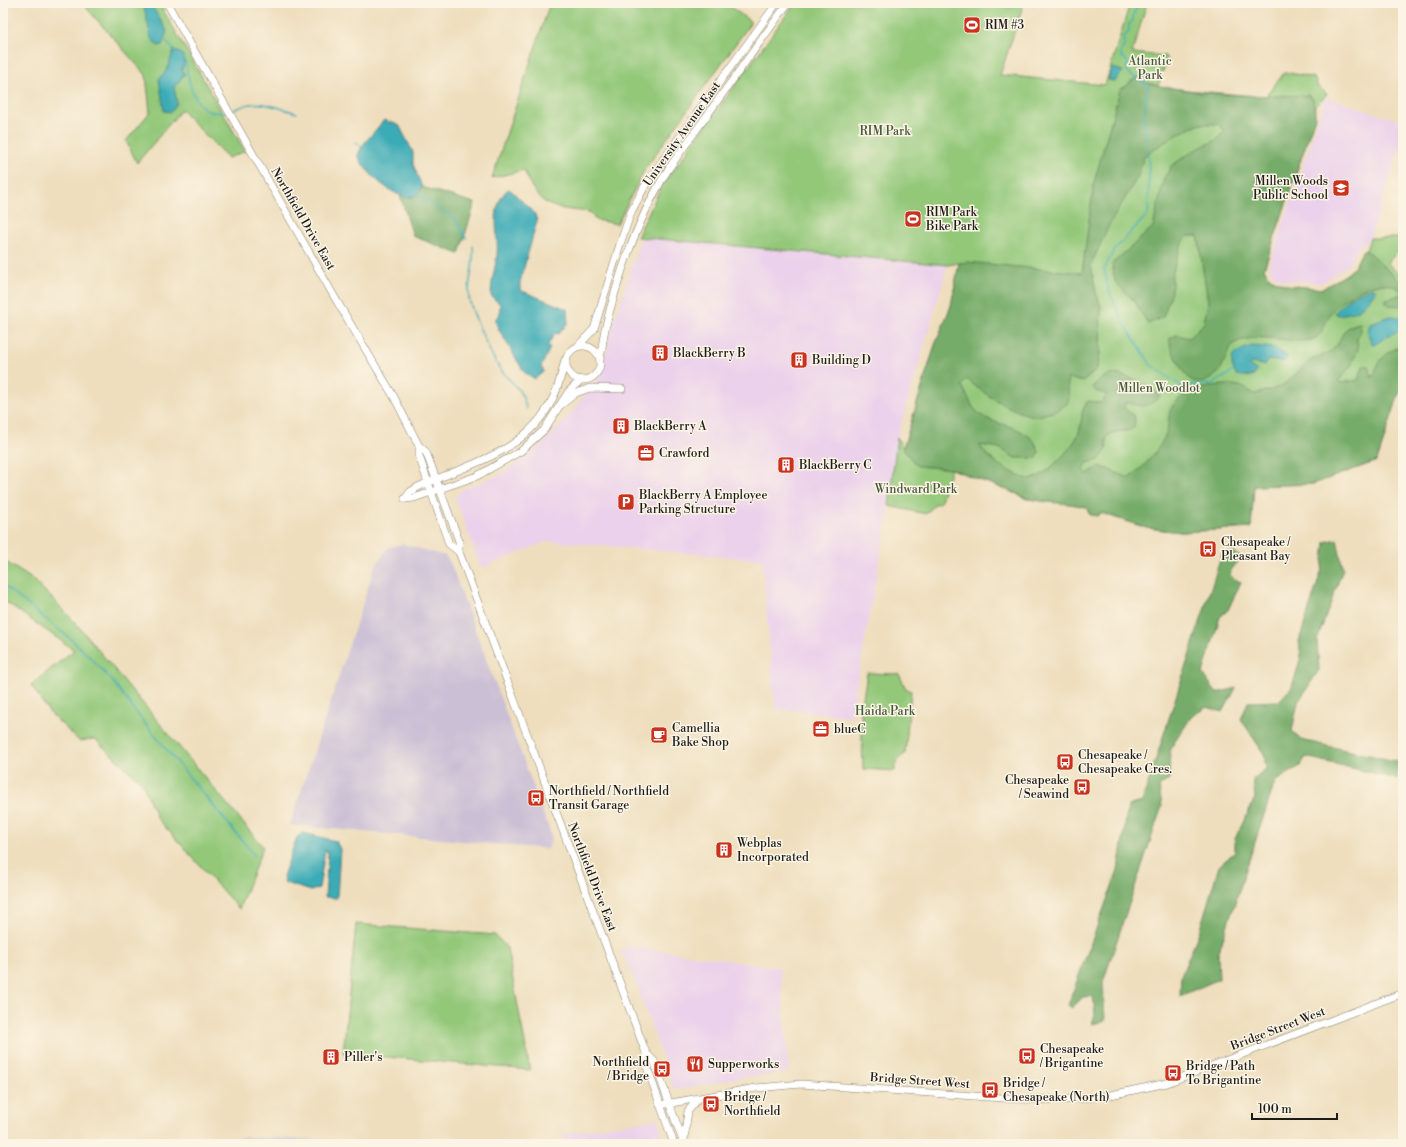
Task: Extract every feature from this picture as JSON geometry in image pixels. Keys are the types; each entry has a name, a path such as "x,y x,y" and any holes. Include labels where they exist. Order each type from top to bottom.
{"main road":[{"name":"Northfield Drive East","path":"167,3 226,109 394,397 419,446 426,452 459,540 459,552 646,1053 646,1064 674,1144"},
{"name":"University Avenue East","path":"578,346 594,329 602,298 627,225 647,182 777,3"},
{"name":"University Avenue East","path":"600,359 605,331 617,286 641,218 656,188 788,3"},
{"path":"578,346 589,346 598,354 600,359 600,365 595,375 582,380 569,391 544,430 521,451 477,476 431,492 405,499 410,492 428,482 493,456 525,435 542,418 553,399 565,360 570,351 578,346"},
{"path":"565,360 565,366 571,376 582,380"},
{"path":"557,409 576,394 590,388 622,389"},
{"name":"Northfield Drive East","path":"419,446 419,456 449,544 459,552"},
{"name":"Bridge Street West","path":"660,1105 756,1088 801,1084 1017,1099 1065,1100 1106,1096 1167,1083 1403,993"},
{"name":"Northfield Drive East","path":"646,1053 654,1061 684,1143"},
{"path":"684,1143 688,1111 698,1099"}],"shaded area":[{"name":"Millen Woods Public School","path":"1326,97 1403,122 1403,137 1370,238 1359,246 1348,265 1322,283 1282,280 1275,276 1269,267"},
{"path":"641,238 948,265 897,437 889,509 851,716 775,709 762,560 548,541 481,568 455,497 461,490 499,475 541,446 569,416 602,373 610,334"},
{"path":"403,544 445,556 450,562 552,837 548,849 290,825 375,566 389,547"},
{"path":"631,946 780,968 789,1072 740,1078 682,1089 673,1087 633,975 620,950"},
{"path":"657,1119 666,1144 564,1144 562,1134"},
{"path":"244,1137 343,1141 343,1144 221,1144 225,1141"}],"green space":[{"path":"82,3 159,3 245,151 228,158 181,110 137,163 126,141 150,112 146,75"},
{"path":"550,3 725,3 750,21 750,24 645,169 617,224 596,220 590,212 566,209 548,204 535,192 524,170 492,178"},
{"path":"795,3 1024,3 1000,75 1105,85 1130,3 1147,3 1132,53 1165,56 1167,59 1158,86 1265,97 1285,72 1314,78 1318,87 1327,94 1315,106 1315,117 1264,269 1270,278 1286,285 1322,289 1354,268 1362,252 1366,250 1370,238 1403,238 1403,246 1387,263 1403,277 1403,381 1377,461 1313,484 1254,486 1251,528 1181,532 1147,528 1072,503 1026,499 1017,494 951,469 940,503 935,504 926,514 889,506 897,437 903,448 936,342 951,306 959,263 948,265 637,237 661,187"},
{"name":"Millen Woodlot","path":"1138,76 1141,81 1202,93 1267,96 1308,95 1313,99 1315,117 1264,269 1270,278 1286,285 1322,289 1354,268 1362,252 1366,250 1403,284 1403,293 1395,287 1387,284 1367,287 1357,291 1340,303 1331,313 1318,336 1314,339 1297,341 1258,338 1238,341 1228,352 1220,371 1213,377 1207,381 1197,382 1188,377 1172,351 1170,338 1177,335 1189,338 1204,323 1208,302 1198,236 1187,236 1180,248 1172,275 1172,292 1163,317 1148,324 1135,302 1115,282 1112,264 1153,227 1164,178 1172,165 1195,150 1216,140 1225,131 1218,124 1201,124 1179,133 1144,156 1138,176 1108,227 1091,265 1096,292 1101,307 1100,354 1097,369 1083,382 1068,378 1069,396 1067,404 1053,412 1038,416 1030,415 1011,408 990,397 967,379 962,385 973,407 981,415 1025,433 1034,441 1039,451 1037,458 1015,458 999,448 980,445 989,457 999,464 1020,476 1029,479 1035,478 1050,469 1075,441 1080,430 1085,405 1088,401 1101,403 1107,395 1096,391 1092,387 1100,380 1109,375 1115,375 1129,378 1144,384 1160,396 1148,405 1144,406 1126,402 1124,408 1135,417 1134,428 1109,435 1106,438 1107,449 1099,460 1087,463 1083,470 1087,474 1100,466 1129,478 1146,463 1160,445 1167,431 1169,415 1172,407 1177,401 1193,391 1212,386 1231,385 1245,388 1255,394 1276,388 1291,379 1309,361 1330,352 1338,344 1348,328 1360,323 1361,330 1357,339 1358,349 1351,366 1338,381 1342,383 1358,380 1363,366 1368,366 1372,378 1383,357 1403,345 1403,381 1377,461 1313,484 1254,486 1251,528 1181,532 1147,528 1101,513 1097,516 1090,515 1086,507 1041,501 1024,497 951,469 917,466 903,449 936,342 951,306 959,263 968,262 1082,273 1094,182 1120,90"},
{"path":"422,187 475,203 459,254 413,236 400,195 407,197 413,196 418,193"},
{"path":"1403,294 1403,306 1389,305 1384,300"},
{"path":"1337,539 1343,569 1317,641 1319,670 1298,702 1292,731 1301,740 1400,762 1397,779 1306,757 1300,766 1275,782 1218,954 1219,979 1180,996 1181,976 1199,932 1219,866 1235,852 1235,839 1255,798 1253,779 1266,769 1264,754 1241,719 1248,702 1279,701 1292,687 1301,657 1299,641 1322,569 1325,542"},
{"path":"1233,551 1241,558 1231,569 1230,575 1234,579 1241,582 1228,610 1220,617 1203,673 1216,693 1236,688 1223,712 1207,707 1192,716 1170,749 1169,779 1159,787 1162,806 1103,982 1105,1021 1092,1024 1095,1014 1093,996 1083,997 1072,1008 1068,1005 1118,870 1128,806 1142,802 1222,554"},
{"path":"3,560 35,581 74,621 263,847 239,909 157,818 142,783 95,739 79,741 49,712 31,685 74,650 3,600"},
{"name":"Haida Park","path":"867,673 899,674 906,689 911,691 905,754 897,761 895,771 863,769 861,711"},
{"path":"356,924 495,935 507,948 530,1070 343,1053"}],"water":[{"path":"143,3 150,3 167,31 162,45 158,46 151,38"},
{"path":"174,50 182,54 185,60 182,70 185,74 174,87 177,103 171,112 164,111 159,79 166,71"},
{"path":"1112,68 1123,71 1115,81 1108,80"},
{"path":"384,120 399,125 413,152 413,164 422,187 418,193 412,197 405,197 397,194 380,183 372,176 358,155 362,146"},
{"path":"508,189 512,191 535,214 537,221 520,282 520,290 567,309 568,323 558,334 555,333 548,345 550,348 541,367 544,371 535,379 524,372 498,328 495,320 499,315 500,304 491,296 497,255 497,212 502,196"},
{"path":"1372,288 1376,290 1366,303 1359,309 1340,315 1335,313 1342,304 1351,297 1361,291"},
{"path":"1390,316 1403,317 1403,330 1389,335 1376,344 1371,343 1368,333 1370,323"},
{"path":"1252,346 1275,348 1288,357 1283,362 1269,360 1265,365 1250,363 1249,365 1257,371 1255,374 1251,376 1236,375 1233,368 1232,358 1237,352"},
{"path":"303,833 336,841 340,849 337,898 325,897 328,853 325,850 319,888 311,891 285,883 283,876 297,837"}],"waterway":[{"path":"141,3 144,8"},
{"path":"1138,3 1138,6 1134,12 1133,20 1129,24 1129,32 1123,37 1124,46 1121,51 1121,56 1128,62 1126,69 1128,73 1148,86 1144,117 1149,169 1148,214 1114,250 1104,270 1109,291 1125,325 1151,365 1181,386 1212,384 1234,371"},
{"path":"165,40 174,50"},
{"path":"185,60 191,88 197,101 202,107 210,112 227,112"},
{"path":"231,112 248,104 256,103 271,105 297,113"},
{"path":"355,142 363,147"},
{"path":"418,194 455,219 466,238"},
{"path":"473,246 473,260 469,287 469,298 471,305 492,355 500,369 520,392 525,402 526,409"},
{"path":"3,585 72,640 92,659 114,683 142,720 255,856"}],"place":[{"name":"RIM #3","path":"972,25"},
{"name":"Millen Woods Public School","path":"1341,188"},
{"name":"RIM Park Bike Park","path":"913,219"},
{"name":"BlackBerry B","path":"660,353"},
{"name":"Building D","path":"799,360"},
{"name":"BlackBerry A","path":"621,426"},
{"name":"Crawford","path":"646,453"},
{"name":"BlackBerry C","path":"786,465"},
{"name":"BlackBerry A Employee Parking Structure","path":"626,502"},
{"name":"Chesapeake / Pleasant Bay","path":"1208,549"},
{"name":"blueC","path":"821,729"},
{"name":"Camellia Bake Shop","path":"659,735"},
{"name":"Chesapeake / Chesapeake Cres.","path":"1065,762"},
{"name":"Chesapeake / Seawind","path":"1082,787"},
{"name":"Northfield / Northfield Transit Garage","path":"536,798"},
{"name":"Webplas Incorporated","path":"724,850"},
{"name":"Chesapeake / Brigantine","path":"1027,1056"},
{"name":"Piller's","path":"331,1057"},
{"name":"Supperworks","path":"695,1064"},
{"name":"Northfield / Bridge","path":"662,1069"},
{"name":"Bridge / Path To Brigantine","path":"1173,1073"},
{"name":"Bridge / Chesapeake (North)","path":"990,1090"},
{"name":"Bridge / Northfield","path":"711,1104"}],"park label":[{"name":"Atlantic Park","path":"1150,68"},
{"name":"RIM Park","path":"885,131"},
{"name":"Windward Park","path":"916,489"}]}
